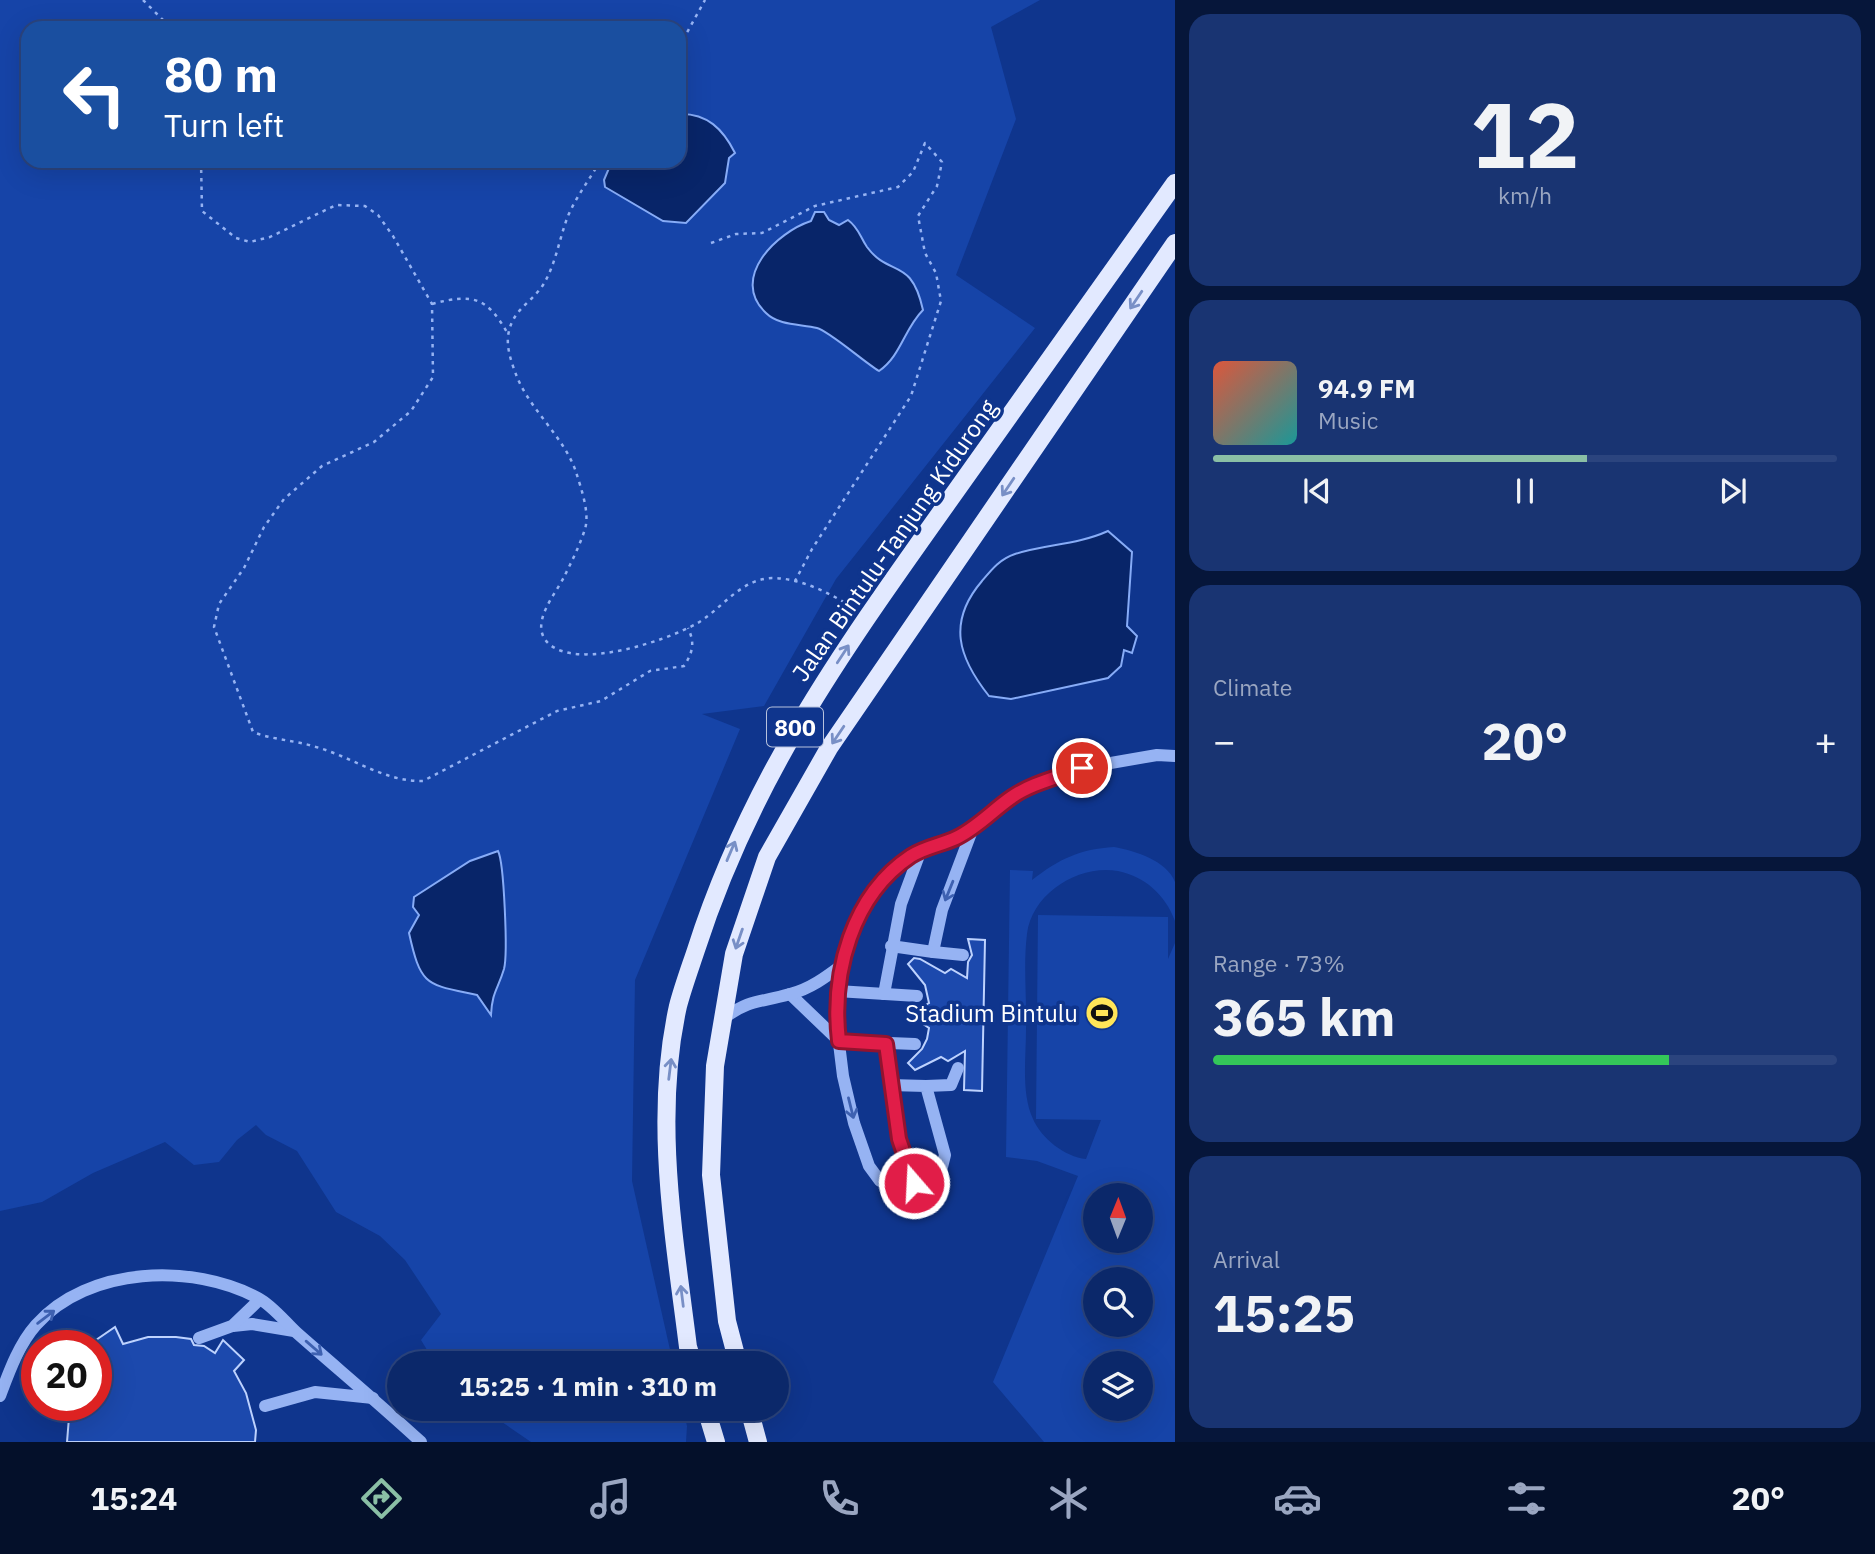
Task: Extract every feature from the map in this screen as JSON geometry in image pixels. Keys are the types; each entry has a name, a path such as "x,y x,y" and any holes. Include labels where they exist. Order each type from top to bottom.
{"main road":[{"name":"Jalan Bintulu-Tanjung Kidurong","path":"689,1351 667,1156 668,1080 678,1006 716,887 736,840 789,736 866,617 1175,183"},
{"name":"800","path":"735,1351 727,1321 711,1175 715,1066 734,954 767,857 829,748 1175,243"},
{"path":"710,1421 716,1442"},
{"path":"752,1421 758,1442"}],"street":[{"path":"926,1086 944,1163 941,1171 914,1183 897,1186 880,1181 869,1166 851,1111 839,1041 838,991 842,965 862,906 876,885 920,850 955,838 973,828 1014,795 1082,768 1157,755 1175,756"},
{"path":"933,952 942,910 973,828"},
{"path":"884,994 901,904 920,850"},
{"path":"891,946 963,955"},
{"path":"724,1018 759,999 790,994 821,981 842,965"},
{"path":"838,991 916,996"},
{"path":"790,994 839,1041 915,1044"},
{"path":"886,1044 899,1139 914,1183"},
{"path":"890,1085 951,1085 958,1068"},
{"path":"1,1391 5,1365 36,1325 77,1294 117,1281 162,1273 196,1275 261,1299 421,1442"},
{"path":"232,1326 256,1303"},
{"path":"199,1338 232,1326 252,1324 295,1331"},
{"path":"265,1406 315,1392 374,1399"}],"path":[{"path":"143,0 164,21"},
{"path":"686,34 705,0"},
{"path":"711,243 736,234 762,233 815,206 898,187 913,172 925,143 942,162 937,186 918,215 922,242 936,273 941,301 921,371 911,396 812,549 795,581"},
{"path":"201,168 202,211 236,239 250,243 270,237 335,205 365,206 378,215 393,236 432,304 433,377 411,411 374,442 322,466 284,499 264,527 244,568 219,604 214,627 253,732 269,739 315,746 406,781 423,781 557,711 601,701 650,671 684,666 693,653 692,637 688,628"},
{"path":"596,168 568,216 559,251 542,287 515,313 508,334 510,354 519,380 574,467 583,497 586,527 564,577 545,609 541,628 549,644 569,652 594,656 663,638 688,628 750,583 771,578 795,581 834,596 866,617"},
{"path":"432,304 455,298 482,301 494,310 508,334"}],"shaded area":[{"path":"0,0 1040,0 991,27 1016,119 956,275 1035,328 836,579 764,706 702,714 740,729 635,980 632,1181 670,1351 428,1351 421,1340 441,1314 405,1260 380,1236 336,1212 297,1151 266,1135 256,1125 237,1140 219,1162 194,1165 165,1142 93,1173 42,1202 0,1211"},
{"path":"686,114 698,116 713,124 735,153 729,158 725,183 686,223 663,221 605,187 604,180 609,168 686,168"},
{"path":"815,212 824,212 829,220 839,225 848,220 855,226 867,247 884,262 906,275 918,293 923,310 911,325 898,350 879,371 822,330 771,317 756,299 753,285 755,271 762,258 784,235 811,221"},
{"path":"1108,531 1132,552 1127,626 1137,636 1132,653 1124,650 1121,666 1108,678 1011,699 989,696 970,667 961,639 964,611 971,596 993,569 1010,556"},
{"path":"1114,847 1131,851 1165,868 1175,882 1175,921 1166,903 1153,888 1118,871 1088,872 1060,884 1048,894 1031,919 1027,934 1027,1098 1033,1119 1042,1133 1070,1155 1086,1159 1101,1120 1036,1119 1038,915 1168,917 1168,959 1175,943 1175,1442 1044,1442 993,1382 1078,1176 1037,1161 1006,1157 1010,870 1033,871 1032,880 1070,856"},
{"path":"498,851 504,889 505,960 491,1015 477,995 436,985 428,980 418,964 409,933 419,915 413,907 414,897 470,861"},
{"path":"500,1421 686,1421 687,1426 686,1442 531,1442"}],"building":[{"path":"968,939 985,940 982,1091 964,1090 965,1051 948,1061 941,1057 915,1070 908,1063 922,1049 927,1039 929,1028 920,1022 920,1008 929,1003 925,985 908,964 914,958 920,959 945,973 951,969 967,978 968,962 972,955"},
{"path":"115,1327 123,1344 148,1337 176,1337 191,1339 194,1345 204,1346 215,1353 223,1340 244,1360 234,1371 246,1393 256,1430 255,1442 67,1442 69,1421 112,1421 111,1330"}],"place":[{"name":"Stadium Bintulu","path":"1102,1013"}],"route":[{"path":"914,1183 899,1139 886,1044 839,1041 836,1019 842,965 862,906 876,885 910,856 973,828 1014,795 1082,768"}]}
